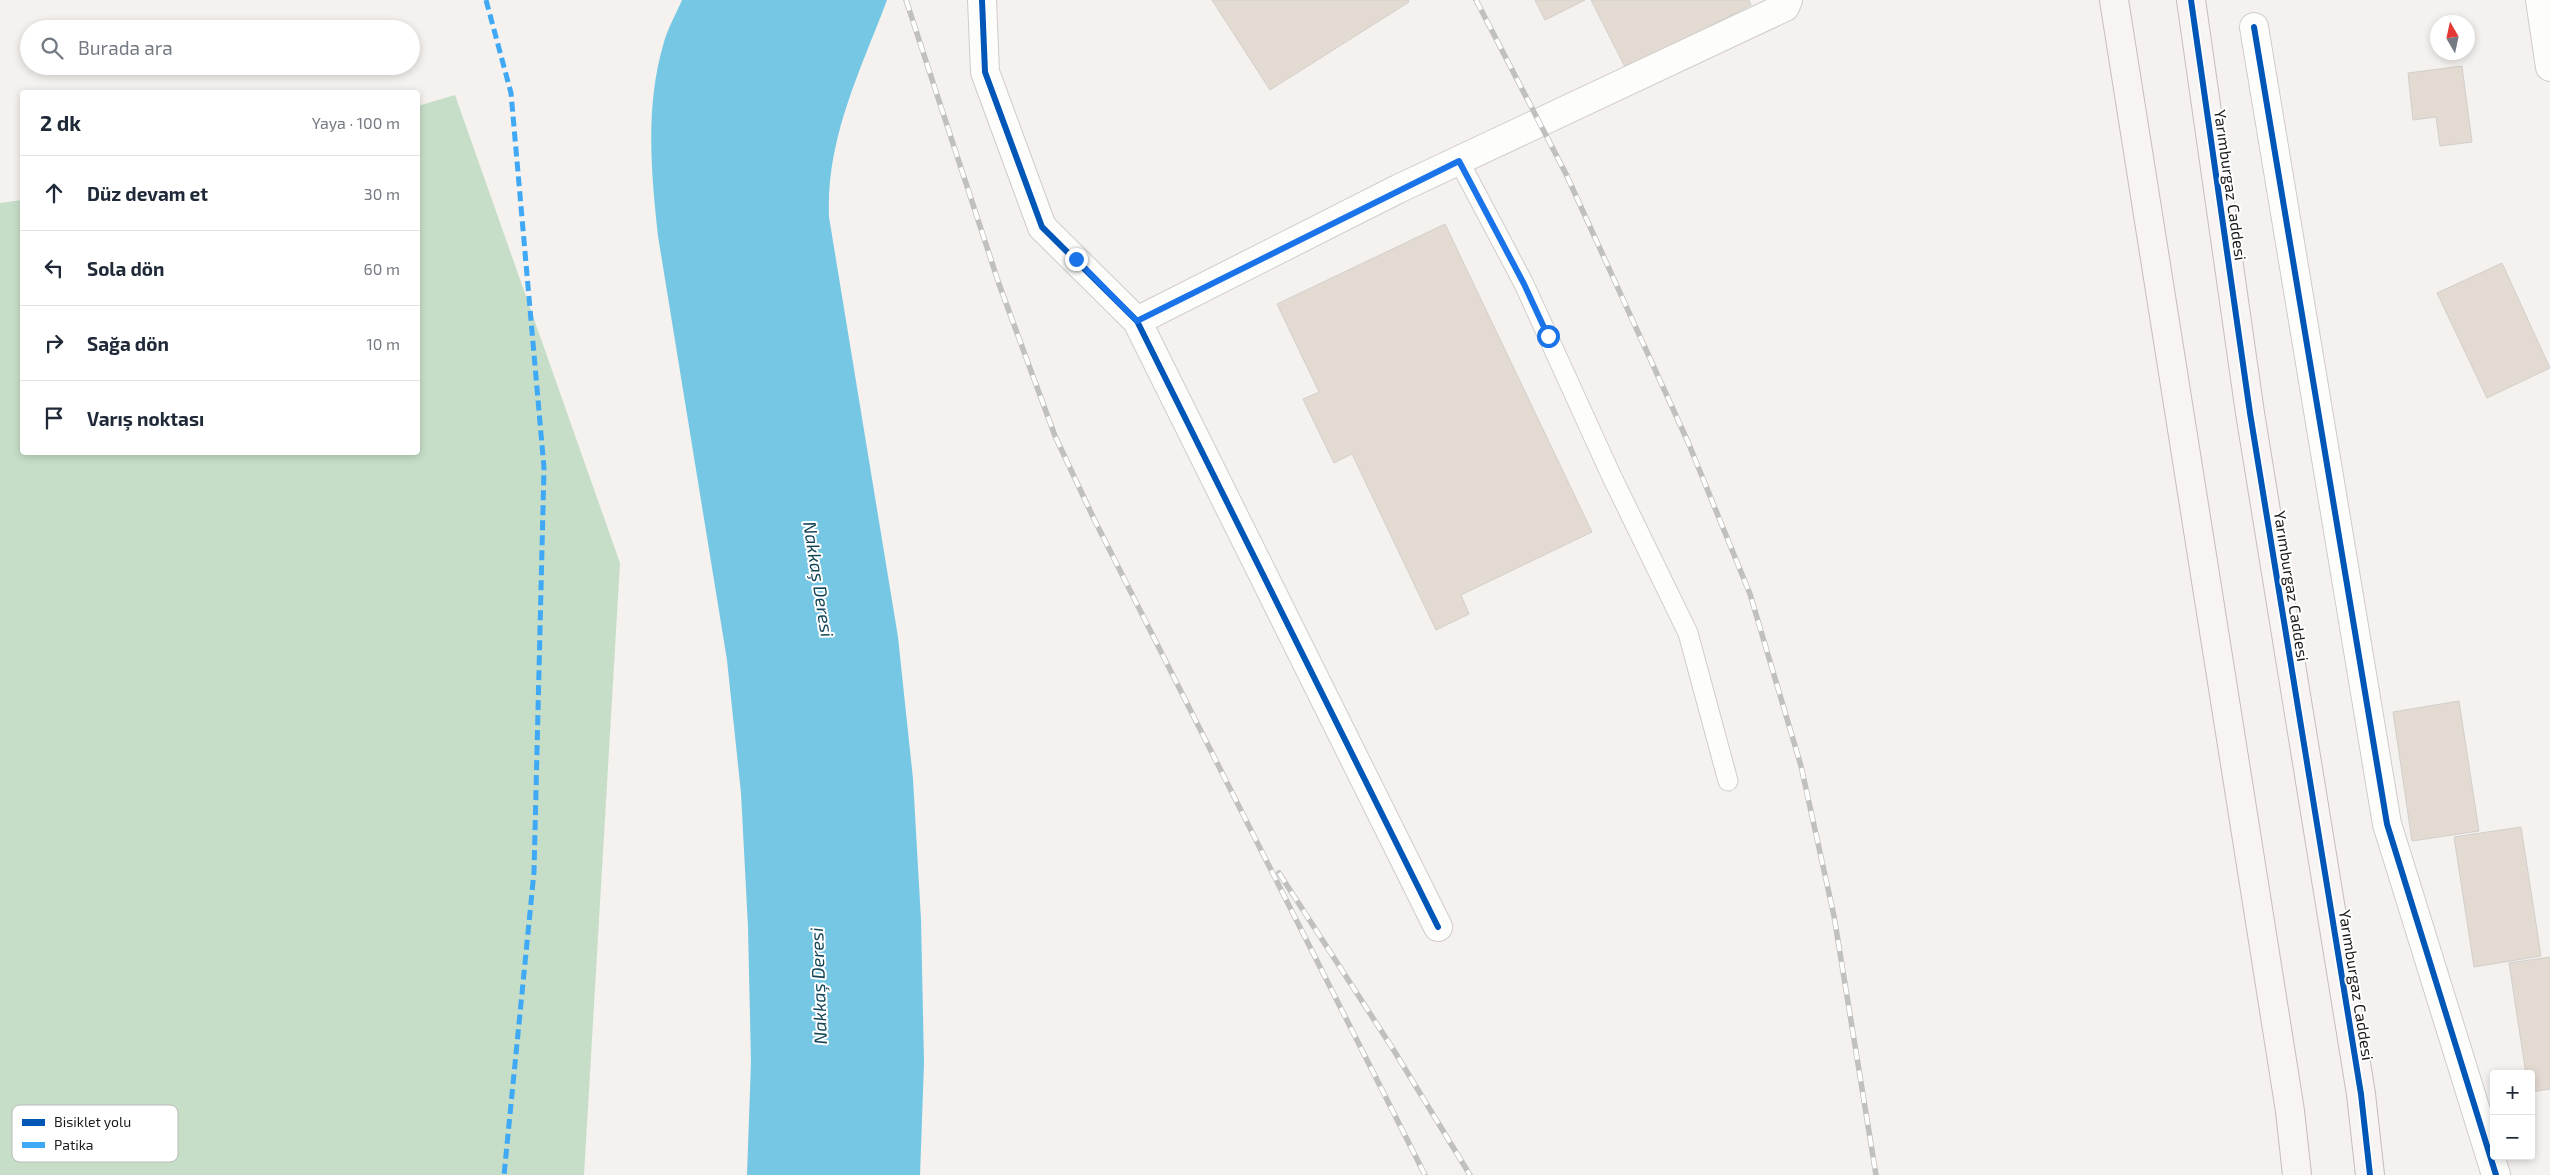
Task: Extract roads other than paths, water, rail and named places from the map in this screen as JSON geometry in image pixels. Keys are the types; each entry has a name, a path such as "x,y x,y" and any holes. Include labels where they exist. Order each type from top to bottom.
{"main road":[{"path":"2114,0 2288,1101 2297,1175"},
{"name":"Yarımburgaz Caddesi","path":"2191,0 2250,413 2359,1084 2370,1175"}],"street":[{"path":"982,0 985,72 1042,227 1137,321 1438,928"},
{"path":"1137,321 1459,161 1785,7 1788,0"},
{"path":"2540,0 2550,68"},
{"path":"2254,27 2387,824 2496,1175"}],"lane":[{"path":"1459,161 1524,284 1610,475 1688,633 1728,781"}],"water":[{"name":"Nakkaş Deresi","path":"682,0 887,0 856,79 839,133 833,160 829,217 898,637 913,779 921,920 924,1063 920,1175 747,1175 751,1062 748,927 741,793 727,660 658,236 653,187 651,139 654,90 666,37"}],"railway":[{"path":"906,0 999,284 1055,436 1094,519 1425,1175"},
{"path":"1476,0 1566,174 1688,442 1750,594 1801,766 1834,916 1876,1175"},
{"path":"1279,873 1393,1049 1470,1175"}]}
